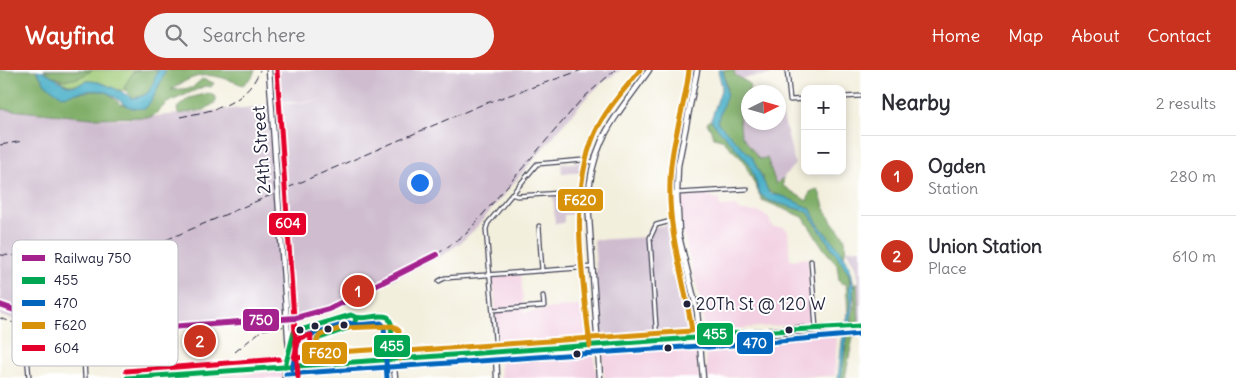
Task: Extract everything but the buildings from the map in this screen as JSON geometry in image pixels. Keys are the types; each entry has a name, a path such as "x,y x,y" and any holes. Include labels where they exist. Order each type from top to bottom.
{"main road":[{"name":"24th Street","path":"269,70 293,378"},
{"path":"600,378 589,191 594,162 608,125 649,70"},
{"path":"679,232 678,166 698,70"},
{"path":"677,193 674,195 675,220 694,293 703,378"},
{"path":"127,378 188,376 285,366 700,338 725,333 810,327 815,329 859,326"},
{"path":"496,352 497,378"},
{"path":"393,359 394,378"},
{"path":"285,366 285,378"},
{"name":"24th Street","path":"293,378 294,366"}],"street":[{"path":"787,70 790,100 801,99"},
{"path":"846,97 861,96"},
{"path":"496,352 486,229 488,223 537,164 594,162"},
{"path":"677,193 747,189"},
{"path":"512,194 517,196 589,191"},
{"path":"657,341 650,238 656,225 675,220"},
{"path":"539,226 542,271"},
{"path":"811,261 815,329"},
{"path":"439,281 445,278 592,267"},
{"path":"493,310 544,306 543,296"}],"shaded area":[{"path":"278,70 621,70 602,83 585,99 474,230 459,244 441,256 323,314 285,322 178,330 178,240 12,240 12,319 0,316 0,109 92,118 124,119 328,100 274,103 273,82"},
{"path":"734,70 770,70 771,75 740,78 735,75"},
{"path":"739,111 741,111 741,130 786,130 786,128 795,164 777,185 767,158 759,159 741,134"},
{"path":"582,162 586,165 587,172 562,174 561,164"},
{"path":"585,192 586,207 573,208 573,214 564,215 564,223 555,224 553,195"},
{"path":"711,195 715,199 719,198 720,207 735,206 742,211 759,212 768,217 773,227 784,227 788,231 790,260 808,258 811,323 708,331 704,327 701,302 683,232 680,201 684,197"},
{"path":"672,225 694,334 601,339 594,240 645,237 650,227"},
{"path":"861,249 861,322 859,322 857,270 846,250"},
{"path":"521,274 524,313 590,305 593,335 590,340 500,345 498,342 493,276"},
{"path":"837,333 835,376 707,378 705,348 708,343 741,340 741,346 755,345 755,339"},
{"path":"691,345 696,352 699,378 604,378 603,350"},
{"path":"593,351 597,378 501,378 500,360 502,357"},
{"path":"282,372 284,378 193,378 255,373"}],"green space":[{"path":"0,70 36,70 46,85 73,93 105,92 121,105 153,98 166,70 255,70 252,77 243,85 214,76 198,76 190,79 171,90 192,88 202,79 214,83 211,87 205,86 167,103 152,117 92,118 0,109"},
{"path":"44,70 158,70 150,91 117,90 99,82 87,81 78,85 68,85"},
{"path":"44,70 92,70 80,77 68,80 56,78"},
{"path":"158,70 150,90 143,96 131,98 124,87 133,72"},
{"path":"723,70 734,70 735,75 750,84 741,85 741,105 738,105 741,134 759,159 767,158 776,184 783,178 783,186 807,201 810,192 818,189 828,215 844,238 844,256 813,218 811,209 766,190 762,176 717,122 727,88"},
{"path":"209,93 216,97 216,102 204,110 178,114 177,108 189,98"},
{"path":"711,120 749,163 760,194 773,202 808,212 849,274 851,300 848,315 846,283 842,284 839,280 837,265 803,217 762,200 743,160 721,139 714,137 707,123"},
{"path":"855,283 857,283 859,322 851,323 855,301 853,291"},
{"path":"854,332 845,378 841,378 848,333"}],"water":[{"path":"36,70 48,73 70,86 89,81 99,82 131,98 143,96 147,93 158,70 166,70 153,98 146,108 138,109 126,105 113,95 101,91 86,91 62,96 46,85"},
{"path":"718,70 723,70 727,94 717,122 752,157 769,193 785,197 811,209 822,229 846,259 850,269 854,290 841,378 838,378 842,341 851,301 849,274 808,212 767,200 760,194 749,163 711,120 722,87"}],"railway":[{"path":"180,117 216,109 237,99 254,82 260,70"},
{"path":"166,240 481,105 582,70"},
{"path":"436,255 466,234 581,100 615,70"},
{"path":"0,145 23,141"},
{"path":"0,255 12,255"},
{"path":"0,318 12,322"},
{"path":"235,352 262,330 298,324"}],"rail line":[{"name":"750","path":"178,326 296,318 329,309 436,255"},
{"name":"750","path":"0,305 12,309"}],"transit line":[{"name":"604","path":"277,70 298,377"},
{"name":"F620","path":"590,346 581,266 580,210 582,183 587,157 599,124 640,70"},
{"name":"F620","path":"392,352 692,331 674,239 670,202 672,155 689,70"},
{"name":"455","path":"285,367 294,332 351,315 360,318 388,317 391,323 393,359"},
{"name":"455","path":"317,364 317,339 354,326 356,318"},
{"name":"470","path":"292,369 299,338 349,323 356,325 381,323 384,326 387,378"},
{"name":"F620","path":"385,349 322,353 317,351 315,345 320,335 342,328 393,326 399,331 400,359"},
{"name":"455","path":"127,378 695,338 706,335 861,326"},
{"name":"470","path":"286,374 699,346 708,347 861,334"},
{"name":"604","path":"311,335 310,357 294,358 299,338 311,335"},
{"name":"604","path":"126,371 279,359"}],"place":[{"name":"Ogden","path":"358,291"},
{"name":"20Th St @ 120 W","path":"687,304"},
{"name":"Union Station","path":"200,341"}]}
